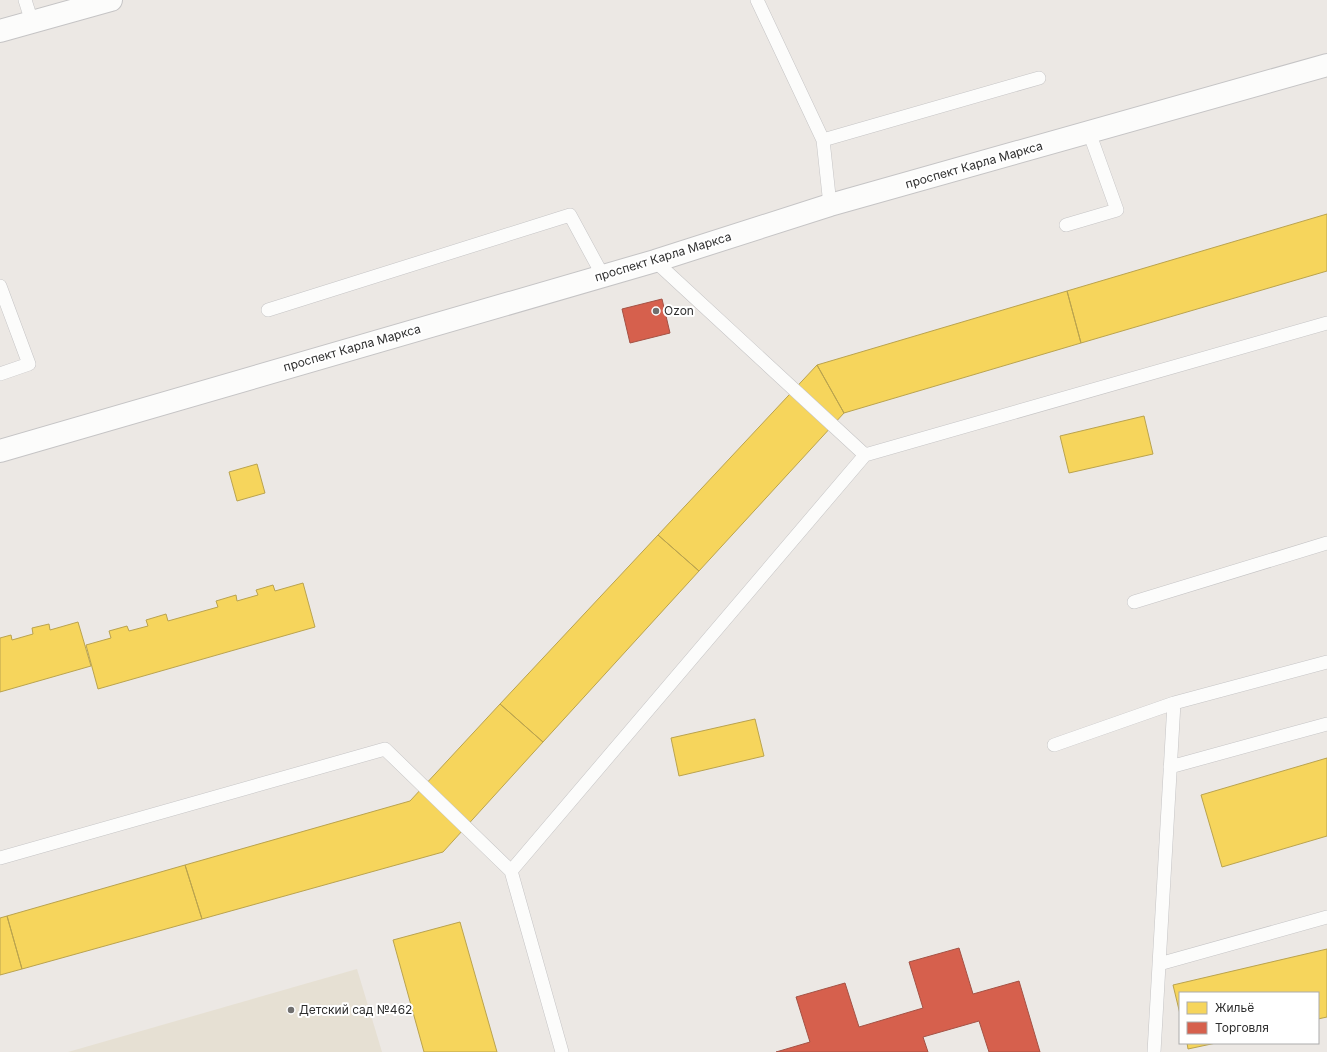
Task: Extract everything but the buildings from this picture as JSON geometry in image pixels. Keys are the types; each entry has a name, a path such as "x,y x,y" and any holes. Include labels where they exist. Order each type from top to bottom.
{"main road":[{"path":"0,31 111,0"},
{"name":"проспект Карла Маркса","path":"0,451 655,261 830,205 1327,65"}],"lane":[{"path":"25,0 32,22"},
{"path":"757,0 823,140 830,205"},
{"path":"823,140 1039,78"},
{"path":"1066,225 1116,210 1089,132"},
{"path":"268,310 570,215 603,276"},
{"path":"655,261 865,455"},
{"path":"0,374 29,364 1,294"},
{"path":"512,871 865,455 1327,323"},
{"path":"1134,602 1327,543"},
{"path":"1054,745 1174,703 1327,662"},
{"path":"1154,1052 1174,703"},
{"path":"1170,767 1327,724"},
{"path":"0,858 385,749 512,871 562,1052"},
{"path":"1159,964 1327,917"}],"shaded area":[{"name":"Детский сад №462","path":"357,969 382,1052 68,1052"}],"place":[{"name":"Ozon","path":"656,311"},
{"name":"Детский сад №462","path":"291,1010"}]}
